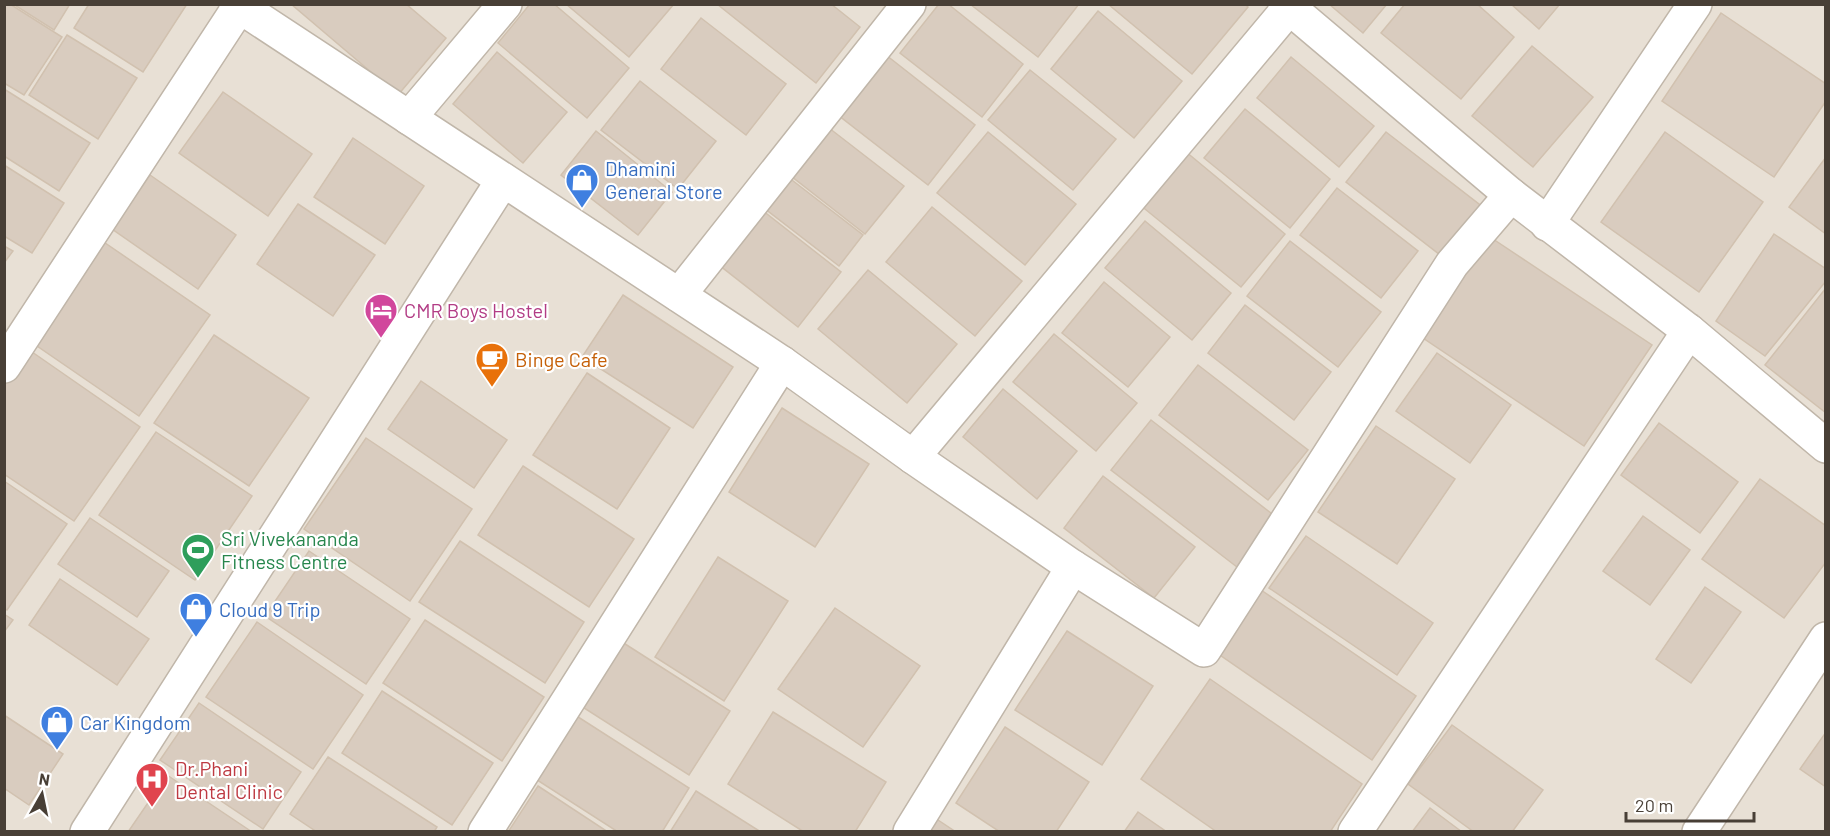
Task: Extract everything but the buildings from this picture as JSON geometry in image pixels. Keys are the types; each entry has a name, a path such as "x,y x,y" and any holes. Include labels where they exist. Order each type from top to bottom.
{"street":[{"path":"409,118 505,4"},
{"path":"679,295 909,4"},
{"path":"1547,224 1695,4"},
{"path":"4,366 238,6 782,363 1073,567 1204,651 1452,264 1511,195"},
{"path":"914,457 1287,6 1511,195 1689,331 1826,446"},
{"path":"87,831 503,180"},
{"path":"1355,831 1689,331"},
{"path":"485,831 782,363"},
{"path":"910,831 1073,567"},
{"path":"1699,831 1826,639"}],"shaded area":[{"path":"5,5 1825,5 1825,831 5,831"}],"place":[{"name":"Dhamini General Store","path":"582,209"},
{"name":"CMR Boys Hostel","path":"381,339"},
{"name":"Binge Cafe","path":"492,388"},
{"name":"Sri Vivekananda Fitness Centre","path":"198,579"},
{"name":"Cloud 9 Trip","path":"196,638"},
{"name":"Car Kingdom","path":"57,751"},
{"name":"Dr.Phani Dental Clinic","path":"152,808"}]}
